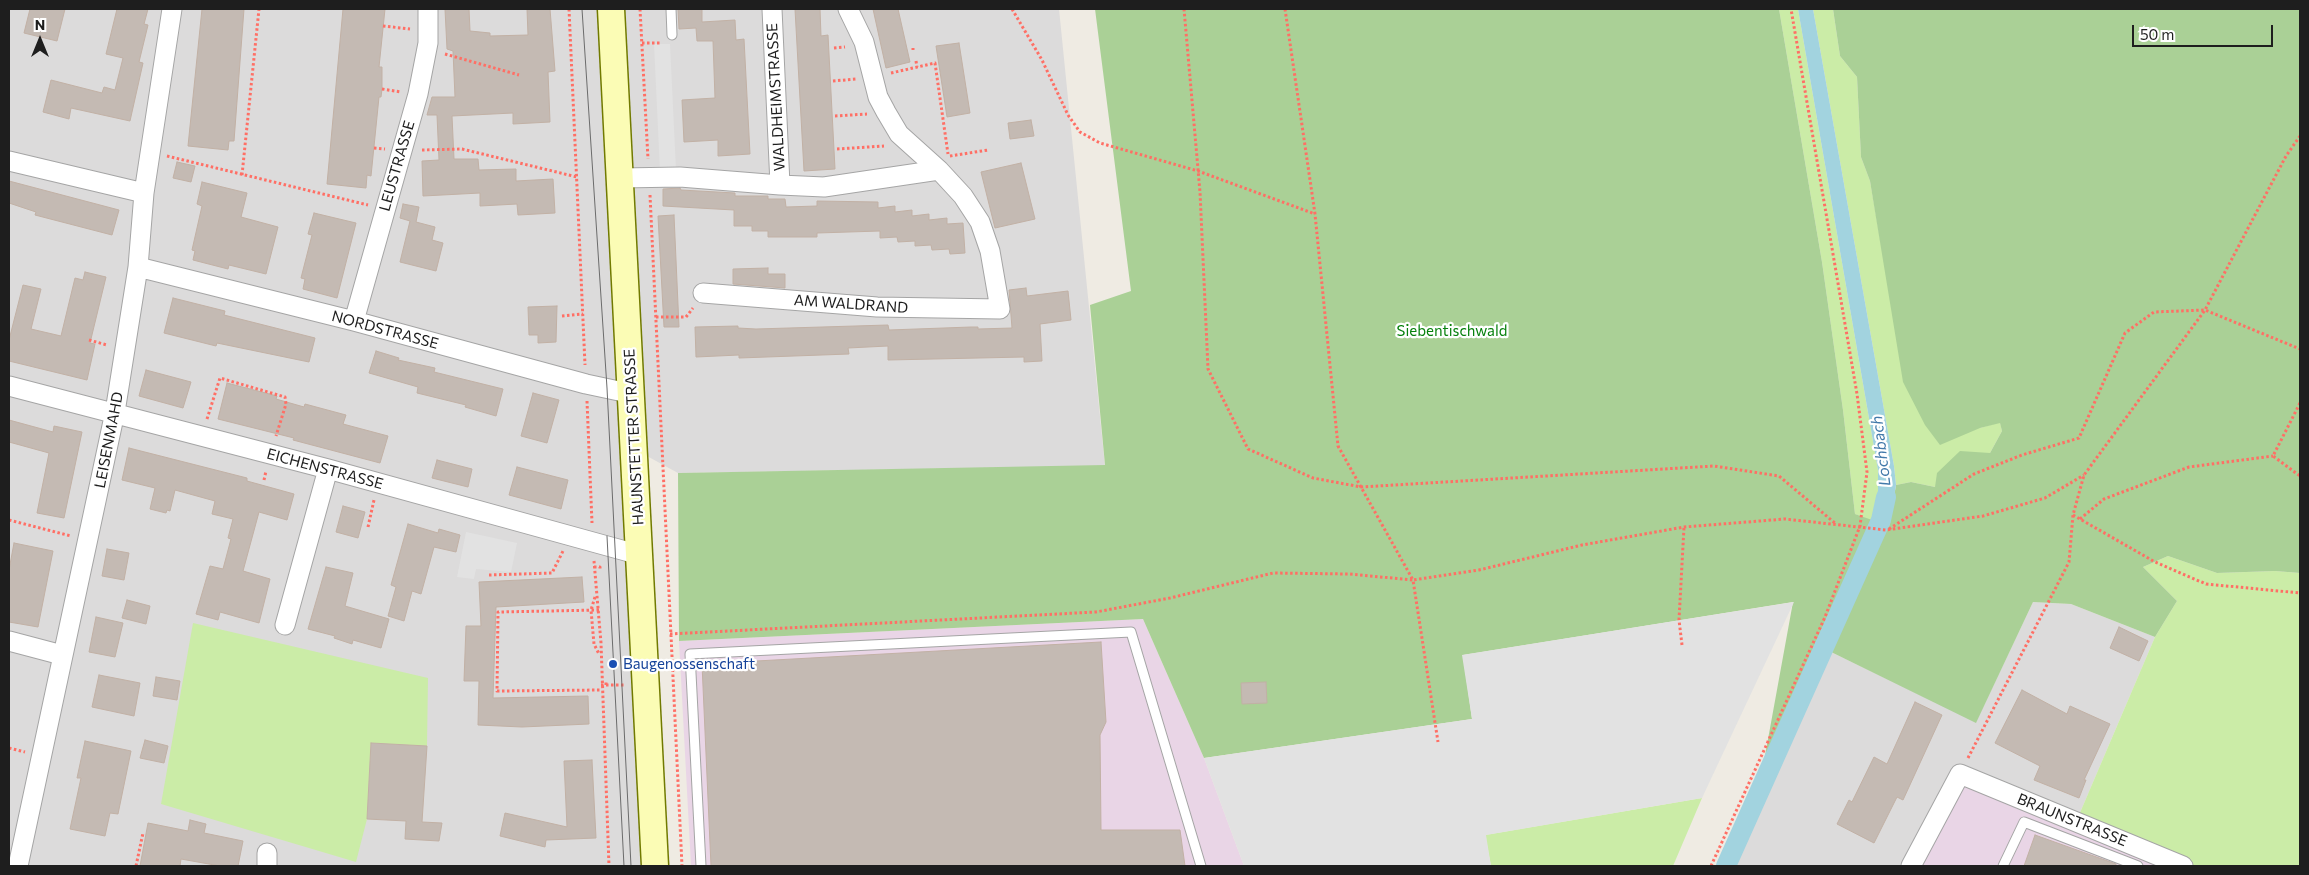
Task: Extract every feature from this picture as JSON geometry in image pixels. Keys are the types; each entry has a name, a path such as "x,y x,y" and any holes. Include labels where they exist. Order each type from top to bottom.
{"main road":[{"name":"HAUNSTETTER STRASSE","path":"611,9 633,394 655,866"}],"street":[{"name":"LEISENMAHD","path":"18,866 115,412 138,267 144,193 172,9"},
{"name":"LEUSTRASSE","path":"354,321 384,209 418,94 427,49 428,9"},
{"name":"WALDHEIMSTRASSE","path":"772,9 780,185"},
{"path":"848,9 864,42 872,77 886,112 900,134 939,170"},
{"path":"9,160 144,193"},
{"name":"WALDHEIMSTRASSE","path":"621,178 680,177 824,187 939,170"},
{"name":"AM WALDRAND","path":"703,293 877,307 1000,309 990,251 980,222 963,196 939,170"},
{"name":"NORDSTRASSE","path":"138,267 354,321 586,384 633,394"},
{"name":"EICHENSTRASSE","path":"9,386 115,412 328,469 640,555"},
{"path":"285,625 328,469"},
{"path":"9,641 62,655"},
{"path":"1911,866 1960,774"},
{"name":"BRAUNSTRASSE","path":"1960,774 2183,866"}],"lane":[{"path":"670,9 672,35"},
{"path":"701,866 690,654 1131,632 1201,866"},
{"path":"2003,866 2024,822 2138,866"}],"path":[{"path":"242,175 259,9"},
{"path":"569,9 594,567 599,610 609,866"},
{"name":"HAUNSTETTER STRASSE","path":"640,9 682,866"},
{"path":"1012,9 1042,60 1068,115 1080,132 1100,144 1198,172 1315,214"},
{"path":"1184,9 1198,172 1208,369 1248,449 1313,478 1361,487 1714,466 1779,476 1836,525"},
{"path":"1285,9 1315,214 1338,446 1413,580 1438,742"},
{"path":"1711,866 1825,617 1862,527 1867,472 1857,394 1790,9"},
{"path":"383,26 428,30"},
{"path":"427,49 519,75"},
{"path":"916,61 917,67"},
{"path":"872,77 935,63 948,157 988,150"},
{"path":"835,116 886,112"},
{"path":"837,149 892,145 900,134"},
{"path":"1960,774 2069,562 2073,515 2084,475 2205,310 2286,156 2300,136"},
{"path":"401,150 462,149 578,178"},
{"path":"150,151 384,209"},
{"path":"656,317 686,317 703,293"},
{"path":"1886,530 1974,474 2022,455 2079,438 2125,333 2154,312 2205,310 2300,349"},
{"path":"562,316 583,314"},
{"path":"201,436 220,378 285,397 286,404 270,454"},
{"path":"2273,456 2300,404"},
{"path":"2080,519 2104,499 2189,468 2273,456 2300,476"},
{"path":"670,634 1096,612 1170,598 1274,572 1349,574 1413,580 1480,570 1582,545 1684,527 1785,519 1886,530 1983,516 2045,498 2084,475"},
{"path":"368,527 378,483"},
{"path":"2073,515 2155,562 2206,584 2300,593"},
{"path":"9,520 87,540"},
{"path":"1682,644 1678,620 1684,527"},
{"path":"489,575 552,573 570,536"},
{"path":"594,567 600,566 600,569"},
{"path":"596,597 591,610 594,644 600,656"},
{"path":"599,610 498,612 497,691 601,688 606,684 627,685 627,679"},
{"path":"136,866 143,833"}],"shaded area":[{"path":"9,9 1059,9 1105,466 678,473 625,444 641,866 9,866"},
{"path":"654,44 670,44 676,170 660,171"},
{"path":"466,532 517,543 511,572 476,569 474,579 457,577"},
{"path":"1794,602 1702,798 1486,835 1491,866 1244,866 1204,758 1472,719 1462,655"},
{"path":"2033,602 2071,604 2155,637 2076,822 1911,866 1726,866 1825,649 1976,722"},
{"path":"1143,619 1204,758 1244,866 691,866 679,641"},
{"path":"1960,774 2183,866 1911,866"}],"green space":[{"name":"Siebentischwald","path":"1095,9 1779,9 1822,262 1843,410 1855,514 1889,526 1896,485 1911,482 1935,487 1937,473 1960,451 1990,453 2002,431 2000,423 1980,428 1940,445 1925,425 1903,382 1870,181 1861,157 1857,77 1840,56 1833,9 2300,9 2300,573 2275,571 2217,573 2168,556 2143,567 2177,601 2155,637 2071,604 2033,602 1976,723 1825,649 1758,794 1793,602 1463,655 1472,719 1204,758 1143,619 679,641 678,473 1105,465 1090,305 1131,291"},
{"path":"1779,9 1798,9 1878,470 1878,500 1872,521 1855,514 1843,410 1822,262"},
{"path":"1813,9 1833,9 1840,56 1857,77 1861,157 1870,181 1886,273 1980,428 2000,422 2002,431 1990,453 1935,487 1911,482 1896,485"},
{"path":"2168,556 2217,573 2275,571 2300,573 2300,866 2183,866 2076,822 2155,637 2177,601 2143,567"},
{"path":"193,623 428,678 427,746 371,743 367,819 356,862 161,804"},
{"path":"1702,798 1673,866 1491,866 1485,835"}],"water":[{"path":"1798,9 1813,9 1894,466 1896,485 1889,526 1872,521 1878,500 1878,470"}],"building":[{"path":"30,9 65,9 57,41 24,33"},
{"path":"117,9 148,9 144,24 148,25 139,62 143,63 130,121 71,108 69,119 43,112 51,80 102,93 104,87 115,90 123,58 106,54"},
{"path":"202,9 244,9 234,141 229,141 228,150 188,146"},
{"path":"343,9 385,9 379,67 382,67 382,89 381,97 379,97 371,176 367,175 366,188 327,184"},
{"path":"445,9 469,9 470,31 490,33 490,36 528,35 527,9 550,9 555,71 548,72 550,122 513,124 513,113 452,116 454,159 478,159 479,170 516,169 516,181 553,179 555,213 518,215 517,204 480,206 480,193 423,196 422,161 439,160 437,115 427,115 432,97 455,97 453,51 447,49"},
{"path":"678,9 702,9 702,22 735,20 736,40 744,39 750,154 718,156 718,140 684,142 682,100 715,98 713,41 697,41 696,28 679,29"},
{"path":"795,9 820,9 821,36 828,35 835,169 804,171"},
{"path":"873,9 898,9 910,62 886,68"},
{"path":"959,43 970,113 947,117 936,46"},
{"path":"1031,120 1034,136 1010,139 1008,123"},
{"path":"177,162 195,166 191,182 173,178"},
{"path":"1021,163 1035,219 995,228 981,172"},
{"path":"9,181 119,210 112,235 35,215 36,212 9,203"},
{"path":"202,182 247,193 241,217 278,227 266,274 229,265 228,269 193,260 195,251 192,250 202,206 197,204"},
{"path":"680,188 681,190 735,193 735,196 768,196 768,199 785,199 786,207 817,206 817,201 878,202 878,208 895,206 895,212 912,210 912,216 929,214 929,220 947,218 947,224 963,223 965,253 950,254 949,249 932,250 931,245 915,246 915,241 898,242 897,237 880,238 880,231 817,233 817,237 768,237 768,231 752,231 752,226 734,226 734,210 663,206 663,189"},
{"path":"403,204 419,207 416,222 435,227 432,240 443,243 436,271 400,262 410,221 400,218"},
{"path":"314,213 356,223 337,298 303,289 305,279 301,278 312,235 308,234"},
{"path":"674,215 679,327 664,327 658,216"},
{"path":"768,268 768,274 785,274 785,288 733,284 733,269"},
{"path":"85,272 106,277 90,343 95,344 87,380 9,361 9,340 23,285 41,289 31,329 61,336 75,278 83,280"},
{"path":"1026,288 1027,296 1068,291 1071,320 1040,324 1042,361 1024,362 1024,357 888,360 888,346 848,348 849,354 739,358 739,355 696,357 695,327 738,326 738,328 756,329 888,325 889,330 971,327 978,327 978,329 1012,328 1009,290"},
{"path":"173,298 225,311 224,315 315,338 309,362 217,343 216,346 164,333"},
{"path":"557,306 556,342 538,343 538,335 529,335 528,307"},
{"path":"376,351 399,358 398,360 435,368 434,372 503,389 496,416 465,407 466,405 417,393 418,387 369,373"},
{"path":"146,370 191,382 183,408 139,396"},
{"path":"227,383 277,396 276,399 304,407 305,404 346,415 343,424 388,436 380,463 293,440 294,438 218,419"},
{"path":"533,393 559,400 547,443 521,436"},
{"path":"9,420 53,432 54,426 82,432 64,518 37,513 49,453 9,442"},
{"path":"129,448 247,478 247,481 294,494 287,520 259,512 243,571 270,579 259,623 220,612 218,620 196,614 210,566 223,569 231,539 228,538 233,519 212,514 215,501 175,490 170,511 167,510 166,513 150,509 155,488 122,480"},
{"path":"437,460 472,469 468,487 432,478"},
{"path":"517,467 568,480 561,509 509,495"},
{"path":"343,506 365,512 358,538 336,532"},
{"path":"408,524 438,533 439,529 460,535 456,552 434,547 421,594 412,591 404,621 388,616 396,587 391,585"},
{"path":"14,543 53,551 38,627 9,622 9,570"},
{"path":"107,549 129,553 124,580 102,576"},
{"path":"326,567 353,573 345,606 389,619 381,648 353,640 352,644 334,638 335,636 308,629"},
{"path":"582,577 584,602 496,607 493,698 588,696 589,724 522,727 478,725 479,681 464,681 466,626 481,626 479,582"},
{"path":"127,600 150,606 146,624 122,618"},
{"path":"96,617 123,623 115,657 89,652"},
{"path":"2119,627 2148,641 2139,661 2110,648"},
{"path":"1101,642 1106,722 1100,735 1101,830 1180,830 1185,866 711,866 702,664"},
{"path":"99,675 140,683 134,716 92,707"},
{"path":"156,677 180,681 177,700 153,696"},
{"path":"1266,682 1267,703 1242,704 1241,683"},
{"path":"2022,690 2067,714 2070,706 2110,724 2084,780 2086,780 2079,798 2034,780 2040,766 1995,743"},
{"path":"1915,702 1942,715 1903,800 1897,797 1874,843 1837,824 1849,800 1852,802 1874,757 1887,764"},
{"path":"145,740 168,746 164,763 140,758"},
{"path":"85,741 131,751 118,814 110,813 105,836 70,829 81,778 77,778"},
{"path":"371,743 427,746 422,822 442,823 439,841 405,839 406,821 367,819"},
{"path":"592,760 596,838 546,840 545,847 500,836 505,813 567,827 564,761"},
{"path":"190,820 206,824 204,833 243,841 238,866 220,866 181,859 180,866 140,866 148,823 188,831"},
{"path":"2035,835 2116,864 2116,866 2024,866"}],"waterway":[{"name":"Lochbach","path":"1726,866 1881,520 1886,497"}],"tram line":[{"path":"582,9 607,388 631,866"},
{"path":"607,536 624,866"}],"place":[{"name":"Baugenossenschaft","path":"613,664"}]}
